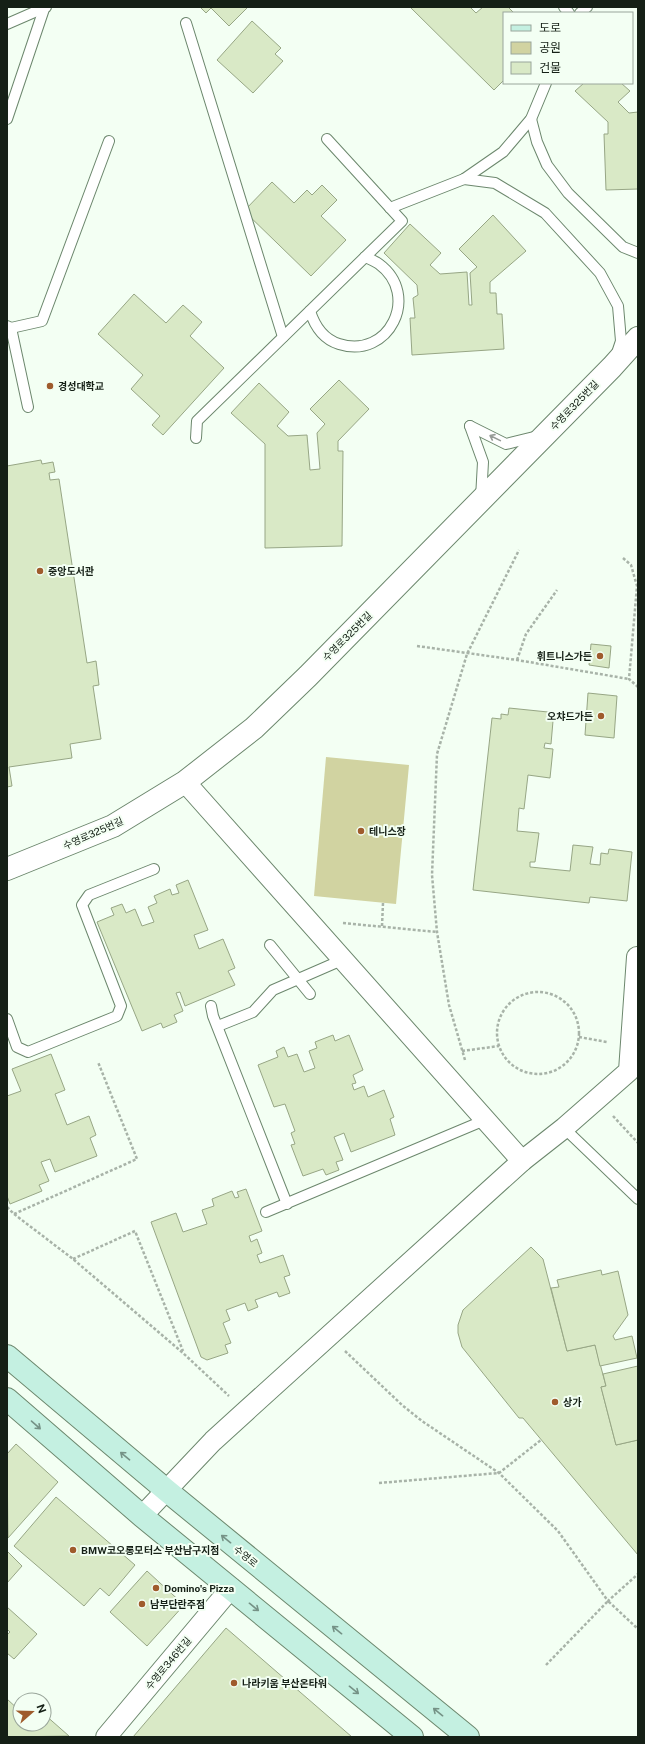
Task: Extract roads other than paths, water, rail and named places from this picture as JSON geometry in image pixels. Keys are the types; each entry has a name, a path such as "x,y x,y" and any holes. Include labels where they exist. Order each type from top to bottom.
{"main road":[{"name":"수영로","path":"7,1356 166,1490 468,1737"},
{"path":"7,1399 142,1516 412,1737"}],"street":[{"name":"수영로325번길","path":"7,869 113,826 185,782 254,728 313,671 612,367 638,338"},
{"path":"185,782 522,1161"},
{"path":"142,1516 213,1441 329,1335 522,1161 564,1128 629,1071 638,957"},
{"name":"수영로346번길","path":"106,1737 231,1588"}],"lane":[{"path":"7,24 45,8"},
{"path":"7,119 45,8"},
{"path":"186,23 283,337"},
{"path":"390,208 464,179 503,152 531,119 546,84"},
{"path":"531,119 537,142 547,165 568,193 623,247 638,253"},
{"path":"196,438 197,421 402,221 327,139"},
{"path":"28,407 9,327 42,321 109,141"},
{"path":"464,179 495,183 545,213 600,272 618,306 621,341 612,367"},
{"path":"310,311 313,321 321,333 333,342 347,347 363,346 377,340 389,330 396,317 399,302 397,287 389,273 379,263 365,257"},
{"path":"480,501 483,462 470,426 506,444 546,434"},
{"path":"7,1019 17,1047 28,1052 117,1016 120,1006 82,906 89,895 154,869"},
{"path":"270,945 310,994"},
{"path":"218,1026 253,1012 273,990 342,960"},
{"path":"211,1006 287,1204"},
{"path":"266,1212 485,1120"},
{"path":"564,1128 637,1199"}],"place":[{"name":"경성대학교","path":"50,386"},
{"name":"중앙도서관","path":"40,571"},
{"name":"휘트니스가든","path":"600,656"},
{"name":"오챠드가든","path":"601,716"},
{"name":"테니스장","path":"361,831"},
{"name":"상가","path":"555,1402"},
{"name":"BMW코오롱모터스 부산남구지점","path":"73,1550"},
{"name":"Domino's Pizza","path":"156,1588"},
{"name":"남부단란주점","path":"142,1604"},
{"name":"나라키움 부산온타워","path":"234,1683"}]}
